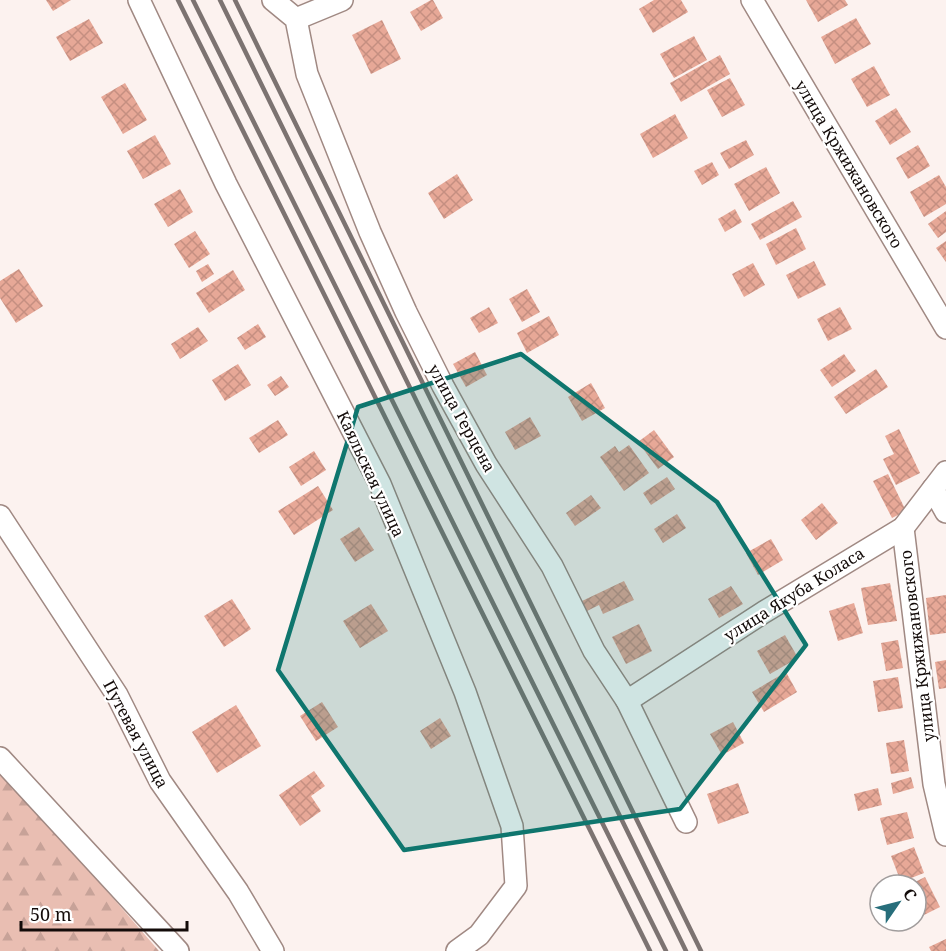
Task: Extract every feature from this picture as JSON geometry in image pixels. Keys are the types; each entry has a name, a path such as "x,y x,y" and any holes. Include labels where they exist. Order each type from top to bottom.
{"street":[{"name":"Каяльская улица","path":"139,0 226,184 380,484 465,692 512,826 516,886 479,935 457,951"},
{"path":"273,0 296,19 342,0"},
{"name":"улица Кржижановского","path":"752,0 946,328"},
{"name":"улица Герцена","path":"296,19 307,74 370,232 406,312 486,464 552,566 594,651 627,701 687,822"},
{"path":"940,480 946,512"},
{"name":"улица Якуба Коласа","path":"627,701 764,612 903,528 940,480"},
{"name":"Путевая улица","path":"0,516 117,694 160,781 238,892 273,951"},
{"name":"улица Кржижановского","path":"903,528 934,784 946,835"},
{"path":"0,758 178,951"}],"highlighted area":[{"path":"521,354 717,502 806,645 680,809 404,850 278,670 358,407"}],"green space":[{"path":"0,768 159,951 0,951"}],"building":[{"path":"46,0 71,0 53,11"},
{"path":"431,0 443,18 421,31 410,12"},
{"path":"654,0 681,0 688,12 653,33 639,9"},
{"path":"806,0 845,0 848,5 818,22"},
{"path":"856,18 871,44 835,64 821,37"},
{"path":"89,19 103,43 70,61 56,37"},
{"path":"382,20 401,59 371,74 352,35"},
{"path":"694,36 707,60 674,78 660,54"},
{"path":"720,55 730,74 681,102 670,83"},
{"path":"874,66 890,95 867,107 851,79"},
{"path":"730,78 745,105 722,117 707,90"},
{"path":"125,83 147,120 123,134 101,97"},
{"path":"896,108 911,132 890,145 875,121"},
{"path":"675,114 688,138 653,158 640,134"},
{"path":"155,135 171,164 143,179 127,151"},
{"path":"746,140 754,155 729,169 720,153"},
{"path":"918,145 930,166 908,179 896,158"},
{"path":"712,162 719,175 702,185 694,171"},
{"path":"766,167 780,193 749,211 734,184"},
{"path":"457,174 473,200 444,219 428,193"},
{"path":"939,175 946,187 946,204 924,217 910,192"},
{"path":"180,189 193,212 168,227 154,204"},
{"path":"793,201 802,217 760,240 751,224"},
{"path":"735,209 742,222 725,232 718,219"},
{"path":"946,211 946,232 938,238 928,224"},
{"path":"796,228 806,249 776,265 766,244"},
{"path":"195,231 210,254 189,268 174,244"},
{"path":"946,241 946,262 936,248"},
{"path":"814,261 826,285 798,299 786,275"},
{"path":"753,263 765,285 744,297 732,274"},
{"path":"208,264 214,274 202,282 196,271"},
{"path":"19,269 43,306 16,323 0,298 0,281"},
{"path":"233,270 245,290 209,313 196,293"},
{"path":"527,289 540,312 522,322 509,299"},
{"path":"489,307 498,323 479,333 470,318"},
{"path":"840,307 852,329 828,341 817,319"},
{"path":"549,316 559,335 527,353 517,333"},
{"path":"258,324 266,337 245,350 237,338"},
{"path":"198,327 208,341 180,359 171,344"},
{"path":"475,352 487,375 466,387 453,364"},
{"path":"844,354 856,371 832,387 820,370"},
{"path":"238,364 251,385 225,401 212,380"},
{"path":"876,369 888,387 846,414 834,397"},
{"path":"281,376 289,387 275,396 267,385"},
{"path":"591,383 605,408 582,421 568,397"},
{"path":"530,417 541,436 515,450 505,432"},
{"path":"278,420 288,435 259,453 249,438"},
{"path":"899,429 920,473 896,485 883,459 894,454 885,436"},
{"path":"654,430 674,457 658,469 638,442"},
{"path":"629,445 649,473 624,491 600,457 615,446 619,452"},
{"path":"314,451 326,470 301,486 289,467"},
{"path":"888,474 906,511 892,518 873,481"},
{"path":"667,477 675,489 651,505 643,493"},
{"path":"318,486 333,510 294,535 278,511"},
{"path":"591,495 601,508 575,526 566,513"},
{"path":"822,503 838,523 816,540 801,520"},
{"path":"677,514 686,528 663,543 654,529"},
{"path":"359,527 374,550 355,562 340,539"},
{"path":"771,539 783,560 758,575 746,553"},
{"path":"624,581 634,600 603,614 599,605 587,611 582,601"},
{"path":"890,583 897,621 868,625 861,588"},
{"path":"731,586 743,604 719,618 708,599"},
{"path":"946,595 946,633 930,635 926,598"},
{"path":"232,599 251,629 224,647 204,616"},
{"path":"854,603 863,633 838,641 829,611"},
{"path":"371,604 388,631 360,648 343,621"},
{"path":"639,624 652,651 626,664 612,637"},
{"path":"785,635 798,658 770,674 757,651"},
{"path":"898,640 903,668 886,671 881,643"},
{"path":"946,660 946,688 939,689 935,662"},
{"path":"786,672 797,692 764,712 752,692"},
{"path":"898,677 903,708 878,712 873,681"},
{"path":"322,702 338,727 316,741 300,716"},
{"path":"236,705 261,746 217,773 192,732"},
{"path":"440,718 451,736 431,749 420,731"},
{"path":"733,722 744,743 722,755 710,734"},
{"path":"904,740 909,771 891,774 886,743"},
{"path":"314,771 325,786 311,796 321,811 300,826 279,795"},
{"path":"911,777 914,788 893,794 891,783"},
{"path":"738,783 749,813 718,824 707,794"},
{"path":"878,788 882,805 858,811 854,794"},
{"path":"907,812 914,838 887,845 880,818"},
{"path":"914,847 924,873 898,873 891,856"},
{"path":"928,883 940,907 928,913"},
{"path":"946,939 946,951 931,951 929,947"}],"railway":[{"path":"178,0 650,951"},
{"path":"193,0 666,951"},
{"path":"220,0 686,951"},
{"path":"235,0 701,951"}]}
